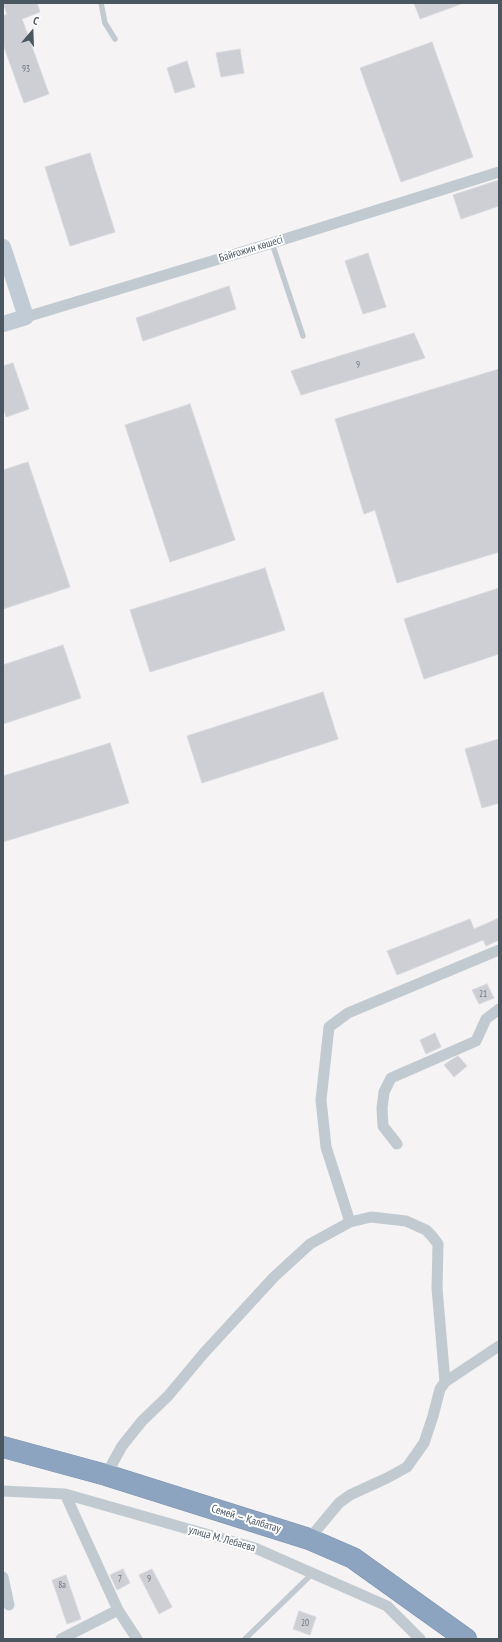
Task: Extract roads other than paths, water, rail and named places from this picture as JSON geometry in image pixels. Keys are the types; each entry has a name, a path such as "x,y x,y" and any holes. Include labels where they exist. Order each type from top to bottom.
{"highway":[{"name":"Семей — Қалбатау","path":"3,1447 106,1475 309,1539 353,1558 466,1639"}],"main road":[{"path":"3,247 26,317"},
{"name":"Байғожин көшесі","path":"3,324 26,317"}],"street":[{"name":"Байғожин көшесі","path":"26,317 272,243 499,172"},
{"path":"350,1222 326,1147 321,1100 329,1026 348,1013 499,950"},
{"path":"397,1144 383,1126 382,1108 384,1092 391,1078 476,1041 486,1020 499,1009"},
{"path":"106,1475 122,1446 138,1426 168,1396 204,1353 274,1277 310,1244 350,1222 371,1217 406,1221 426,1230 438,1244 437,1288 445,1382"},
{"path":"309,1539 339,1503 350,1495 387,1478 406,1467 424,1443 434,1416 440,1389 445,1382 499,1346"},
{"name":"улица М. Лебаева","path":"3,1491 65,1494 256,1548 387,1606 420,1639"},
{"path":"65,1494 118,1610 137,1639"},
{"path":"3,1577 9,1605"},
{"path":"61,1639 118,1610"}],"lane":[{"path":"101,3 105,23 116,39"},
{"path":"272,243 303,336"},
{"path":"245,1639 313,1573"}]}
